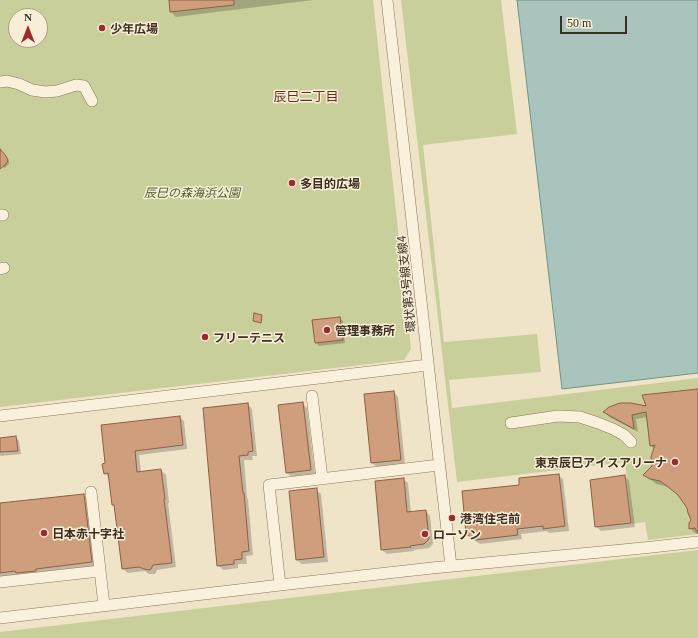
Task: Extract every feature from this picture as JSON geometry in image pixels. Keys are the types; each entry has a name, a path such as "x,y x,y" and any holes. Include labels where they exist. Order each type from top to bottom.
{"street":[{"name":"環状第3号線支線4","path":"387,0 451,566"},
{"path":"0,82 7,81 20,84 32,90 45,92 57,91 76,85 84,86 92,101"},
{"path":"0,416 428,365"},
{"path":"312,396 322,478"},
{"path":"511,422 558,416 580,418 613,428 624,435 631,442"},
{"path":"280,584 269,485 439,465"},
{"path":"91,492 104,606"},
{"path":"0,618 280,584 698,542"},
{"path":"0,582 100,571"}],"green space":[{"name":"辰巳の森海浜公園","path":"0,0 373,0 411,349 404,360 0,407"},
{"path":"401,0 501,0 517,134 423,145 444,342 537,334 541,372 449,380 452,408 698,378 698,534 648,540 645,522 632,524 625,462 457,482"},
{"path":"698,550 698,638 0,638 0,632"}],"water":[{"path":"517,0 698,0 698,373 562,389"}],"building":[{"path":"169,0 234,0 234,5 170,12"},
{"path":"0,149 8,160 0,169"},
{"path":"254,313 262,315 261,323 253,321"},
{"name":"管理事務所","path":"340,317 343,340 315,343 312,320"},
{"name":"東京辰巳アイスアリーナ","path":"698,389 698,534 695,528 689,529 689,523 691,520 687,508 678,495 660,481 650,479 643,475 652,466 651,457 655,445 650,446 646,412 632,415 634,429 603,412 609,407 620,403 631,403 646,406 642,395"},
{"path":"394,391 401,460 371,463 364,394"},
{"path":"303,402 311,470 286,473 278,405"},
{"path":"248,403 253,451 248,452 248,455 239,456 249,551 242,552 242,559 234,560 234,564 217,566 203,408"},
{"path":"180,416 183,445 135,451 137,472 161,469 172,563 153,565 149,570 139,567 122,569 114,505 112,505 108,473 104,474 102,464 105,463 101,425"},
{"path":"16,436 18,451 0,452 0,438"},
{"path":"559,474 565,526 543,529 543,526 517,529 518,535 475,540 466,534 462,491 519,485 519,478"},
{"path":"625,475 631,523 595,527 590,480"},
{"path":"404,478 407,512 426,510 429,539 424,544 410,546 411,547 381,550 375,481"},
{"path":"317,488 324,557 296,560 289,491"},
{"name":"日本赤十字社","path":"84,494 92,562 36,569 36,571 0,573 0,503"}],"place":[{"name":"少年広場","path":"102,28"},
{"name":"多目的広場","path":"292,183"},
{"name":"管理事務所","path":"327,330"},
{"name":"フリーテニス","path":"205,337"},
{"name":"東京辰巳アイスアリーナ","path":"675,462"},
{"name":"港湾住宅前","path":"452,518"},
{"name":"日本赤十字社","path":"44,533"},
{"name":"ローソン","path":"425,534"}],"district":[{"name":"辰巳二丁目","path":"306,96"}]}
